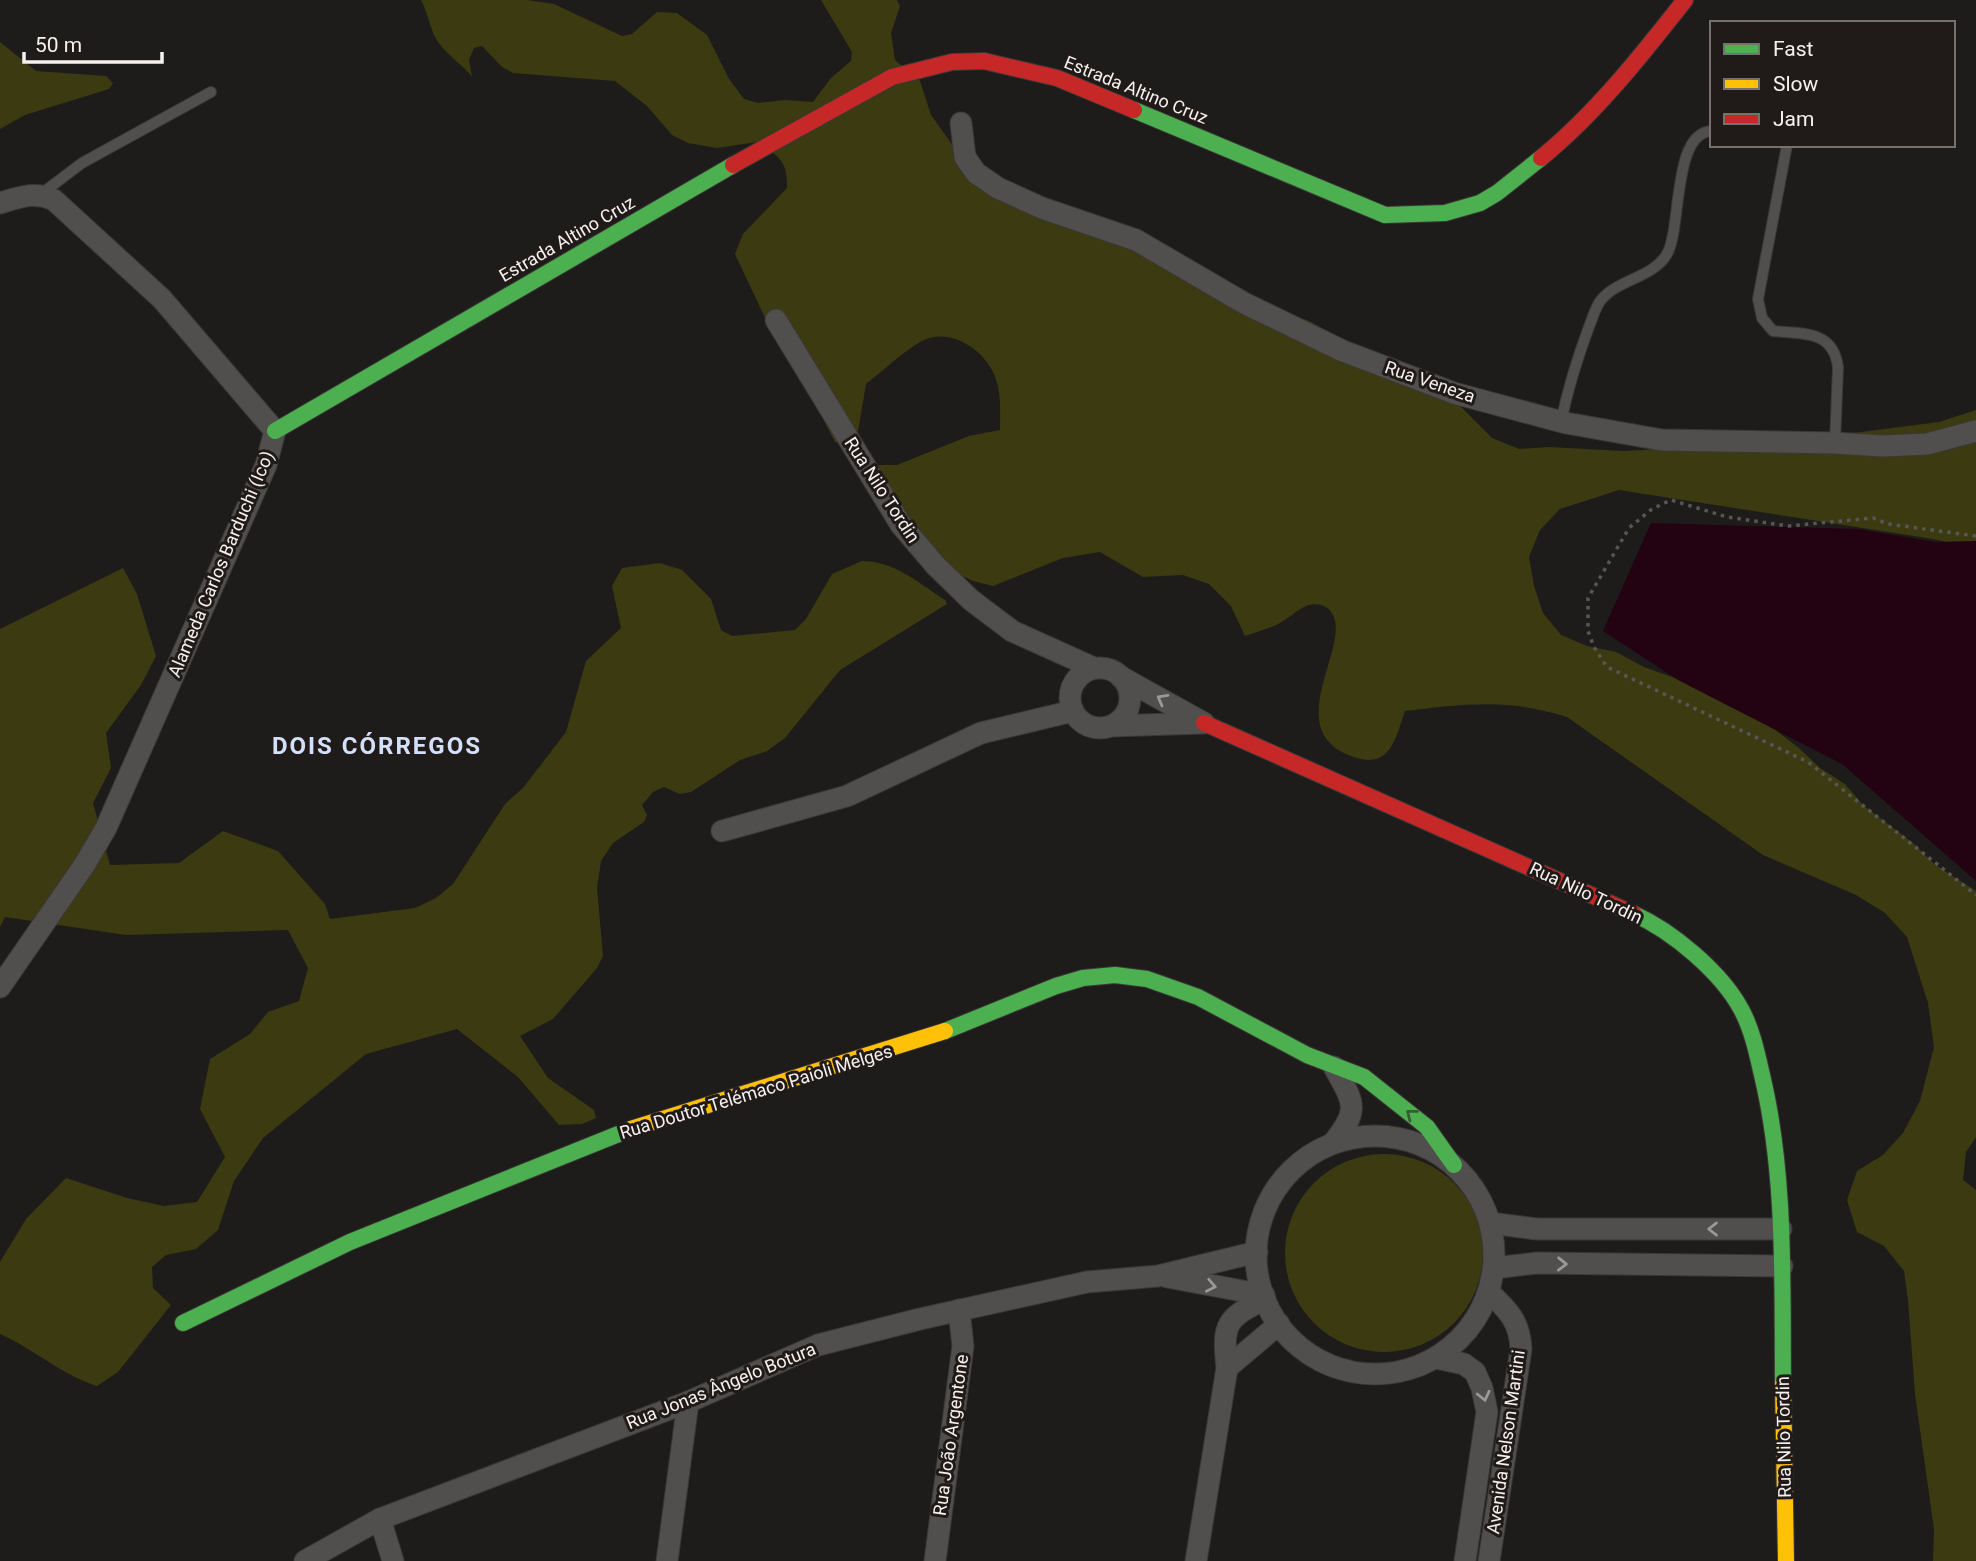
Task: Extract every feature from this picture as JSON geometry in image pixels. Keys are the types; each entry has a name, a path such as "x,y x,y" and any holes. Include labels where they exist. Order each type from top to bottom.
{"street":[{"name":"Estrada Altino Cruz","path":"275,431 817,117 892,77 951,62 984,61 1057,78 1385,215 1438,215 1482,202 1543,156 1586,117 1623,77 1685,0"},
{"name":"Rua Veneza","path":"961,123 965,157 976,173 998,188 1042,208 1136,240 1244,303 1343,351 1454,393 1561,422 1662,440 1882,446 1927,444 1976,431"},
{"name":"Alameda Carlos Barduchi (Ico)","path":"0,987 85,864 106,828 267,465 275,431 162,299 54,200 41,194"},
{"path":"0,203 41,194"},
{"name":"Rua Nilo Tordin","path":"776,320 901,525 936,566 971,600 1012,631 1094,668"},
{"path":"1094,668 1104,668 1121,677 1130,695 1125,714 1111,726 1091,727 1083,722 1073,711 1070,696 1072,687 1085,672 1094,668"},
{"name":"Rua Nilo Tordin","path":"1121,677 1204,723 1645,919 1686,948 1714,973 1741,1009 1756,1048 1772,1115 1781,1229 1786,1561"},
{"path":"722,831 847,796 981,733 1073,711"},
{"name":"Rua Nilo Tordin","path":"1111,726 1204,723"},
{"name":"Rua Doutor Telémaco Paioli Melges","path":"183,1323 350,1242 647,1123 959,1027 1056,986 1083,978 1115,975 1147,979 1198,997 1334,1068 1364,1077 1427,1127 1454,1166"},
{"path":"1334,1068 1351,1101 1352,1112 1347,1126 1334,1142"},
{"path":"1363,1136 1392,1136 1425,1147 1454,1166 1476,1192 1490,1223 1494,1246 1494,1269 1489,1292 1469,1330 1454,1346 1436,1358 1405,1371 1371,1374 1338,1369 1308,1353 1279,1324 1265,1297 1259,1277 1259,1227 1286,1175 1308,1156 1334,1142 1363,1136"},
{"path":"1490,1223 1537,1229 1781,1229"},
{"name":"Rua Jonas Ângelo Botura","path":"304,1561 380,1519 688,1402 818,1345 1087,1282 1158,1276 1257,1252"},
{"path":"1494,1269 1537,1263 1782,1266"},
{"name":"Rua Jonas Ângelo Botura","path":"1158,1276 1265,1297"},
{"name":"Avenida Nelson Martini","path":"1489,1292 1511,1313 1517,1324 1521,1349 1489,1561"},
{"path":"1196,1561 1227,1368 1225,1336 1238,1312 1265,1297"},
{"name":"Rua João Argentone","path":"935,1561 964,1346 959,1310"},
{"path":"1227,1368 1279,1324"},
{"name":"Avenida Nelson Martini","path":"1436,1358 1464,1364 1475,1372 1482,1388 1487,1412 1465,1561"},
{"path":"667,1561 688,1402"},
{"path":"380,1519 393,1561"}],"lane":[{"path":"41,194 82,163 211,92"},
{"path":"1561,422 1577,358 1601,300 1655,267 1667,254 1673,234 1676,201 1692,141 1704,131 1710,131"},
{"path":"1787,147 1758,299 1762,318 1773,331 1814,335 1830,344 1838,367 1835,443"}],"path":[{"path":"1976,537 1888,524 1873,518 1788,526 1727,517 1671,500 1652,509 1629,528 1588,598 1588,631 1606,667 1808,762 1976,895"}],"shaded area":[{"path":"421,0 527,0 554,4 622,36 632,34 657,12 677,13 707,35 729,79 744,99 758,103 785,100 813,102 831,78 851,61 852,52 821,0 897,0 900,6 891,33 895,60 920,81 931,115 951,143 985,175 1244,301 1307,320 1448,394 1492,438 1519,449 1549,447 1623,451 1800,442 1939,422 1976,410 1976,549 1933,539 1619,490 1560,509 1540,530 1529,557 1534,586 1543,613 1561,635 1587,646 1616,652 1644,667 1717,693 1799,748 1820,768 1845,784 1863,805 1913,843 1934,864 1976,891 1976,1137 1966,1152 1963,1180 1976,1190 1976,1561 1933,1561 1934,1529 1915,1394 1904,1271 1884,1246 1857,1232 1847,1200 1857,1171 1883,1155 1903,1133 1920,1101 1934,1047 1928,1003 1907,937 1885,913 1856,895 1763,855 1567,717 1525,707 1486,704 1405,711 1394,742 1383,756 1364,760 1351,756 1329,742 1320,724 1319,703 1335,637 1335,620 1322,605 1306,606 1276,625 1245,636 1231,606 1209,584 1183,575 1143,577 1100,552 1063,558 993,586 973,581 942,566 911,545 874,465 897,465 969,436 1000,430 998,386 993,372 981,355 963,342 942,336 932,337 915,345 866,384 858,431 847,442 835,442 821,415 812,372 773,335 735,254 743,234 787,188 786,171 781,160 757,142 717,148 688,143 672,135 647,106 615,81 513,73 502,67 482,46 474,48 469,60 472,77 436,39"},
{"path":"0,42 36,71 106,76 113,83 109,89 25,115 0,129"},
{"path":"1651,523 1858,529 1935,542 1976,541 1976,881 1842,764 1678,680 1603,631"},
{"path":"862,561 885,565 906,574 947,604 840,670 785,738 767,751 740,760 691,792 680,794 664,787 653,792 642,805 647,815 644,822 613,843 601,861 597,888 603,956 597,968 553,1019 520,1036 548,1078 594,1110 596,1118 582,1124 559,1125 518,1077 457,1029 366,1054 263,1138 234,1181 218,1230 196,1249 166,1255 152,1267 153,1288 171,1305 118,1372 97,1386 72,1375 0,1334 0,1262 26,1219 66,1178 127,1198 164,1206 197,1202 225,1157 200,1109 210,1059 250,1034 268,1012 299,1001 308,968 288,930 126,935 5,917 0,927 0,629 123,568 137,594 156,656 141,685 106,733 111,768 93,803 110,865 179,863 223,831 278,851 325,904 330,919 415,908 436,898 453,884 505,804 523,788 566,732 586,661 621,628 612,586 622,568 660,563 682,570 711,599 721,630 732,636 795,630 806,619 832,574"},
{"path":"1384,1154 1422,1161 1454,1183 1476,1215 1483,1253 1476,1291 1454,1323 1422,1345 1384,1352 1346,1345 1314,1323 1292,1291 1285,1253 1292,1215 1314,1183 1346,1161"}],"traffic: fast":[{"path":"1134,110 1385,215 1445,213 1480,203 1541,158"},
{"path":"275,431 733,165"},
{"path":"1634,914 1664,931 1708,967 1732,995 1751,1033 1770,1113 1779,1190 1783,1384"},
{"path":"945,1031 1056,986 1083,978 1115,975 1147,979 1198,997 1307,1055 1364,1077 1427,1127 1454,1165"},
{"path":"183,1323 350,1242 631,1129"}],"traffic: slow":[{"path":"631,1129 945,1031"},
{"path":"1783,1384 1786,1561"}],"traffic: jam":[{"path":"1541,158 1599,103 1685,0"},
{"path":"733,165 892,77 952,62 984,61 1057,78 1134,110"},
{"path":"1204,723 1634,914"}],"district":[{"name":"DOIS CÓRREGOS","path":"377,746"}]}
